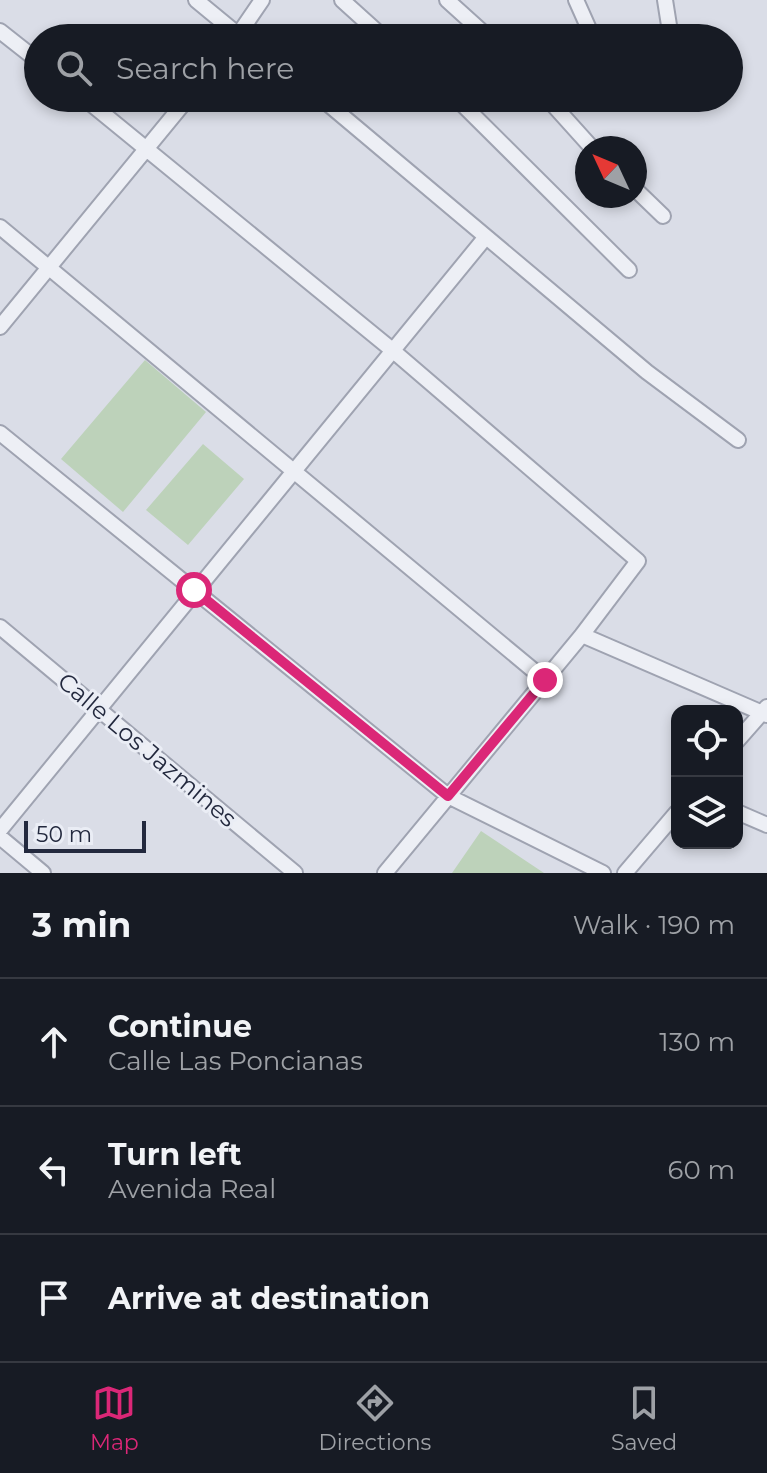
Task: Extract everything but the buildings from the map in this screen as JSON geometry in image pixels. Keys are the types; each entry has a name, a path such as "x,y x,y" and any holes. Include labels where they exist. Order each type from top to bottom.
{"street":[{"path":"196,0 223,24"},
{"path":"246,24 262,0"},
{"path":"342,0 369,24"},
{"path":"447,0 474,24"},
{"path":"576,0 587,24"},
{"path":"665,0 669,24"},
{"path":"0,31 24,50"},
{"path":"101,112 391,349 638,561 582,635 385,873"},
{"path":"0,327 177,112"},
{"path":"337,112 647,372 738,440"},
{"path":"470,112 629,270"},
{"path":"560,112 581,136"},
{"path":"647,201 663,216"},
{"path":"0,227 545,680"},
{"path":"0,830 485,238"},
{"path":"0,433 448,796 603,873"},
{"name":"Calle Los Jazmines","path":"0,627 295,873"},
{"path":"582,635 765,712 743,735"},
{"path":"743,815 767,825"},
{"path":"625,873 671,819"},
{"path":"0,837 43,873"}],"green space":[{"path":"145,360 206,412 123,512 61,459"},
{"path":"203,444 244,479 188,545 146,510"},
{"path":"481,831 544,873 452,873"}],"route":[{"path":"194,590 448,796 545,680"}]}
